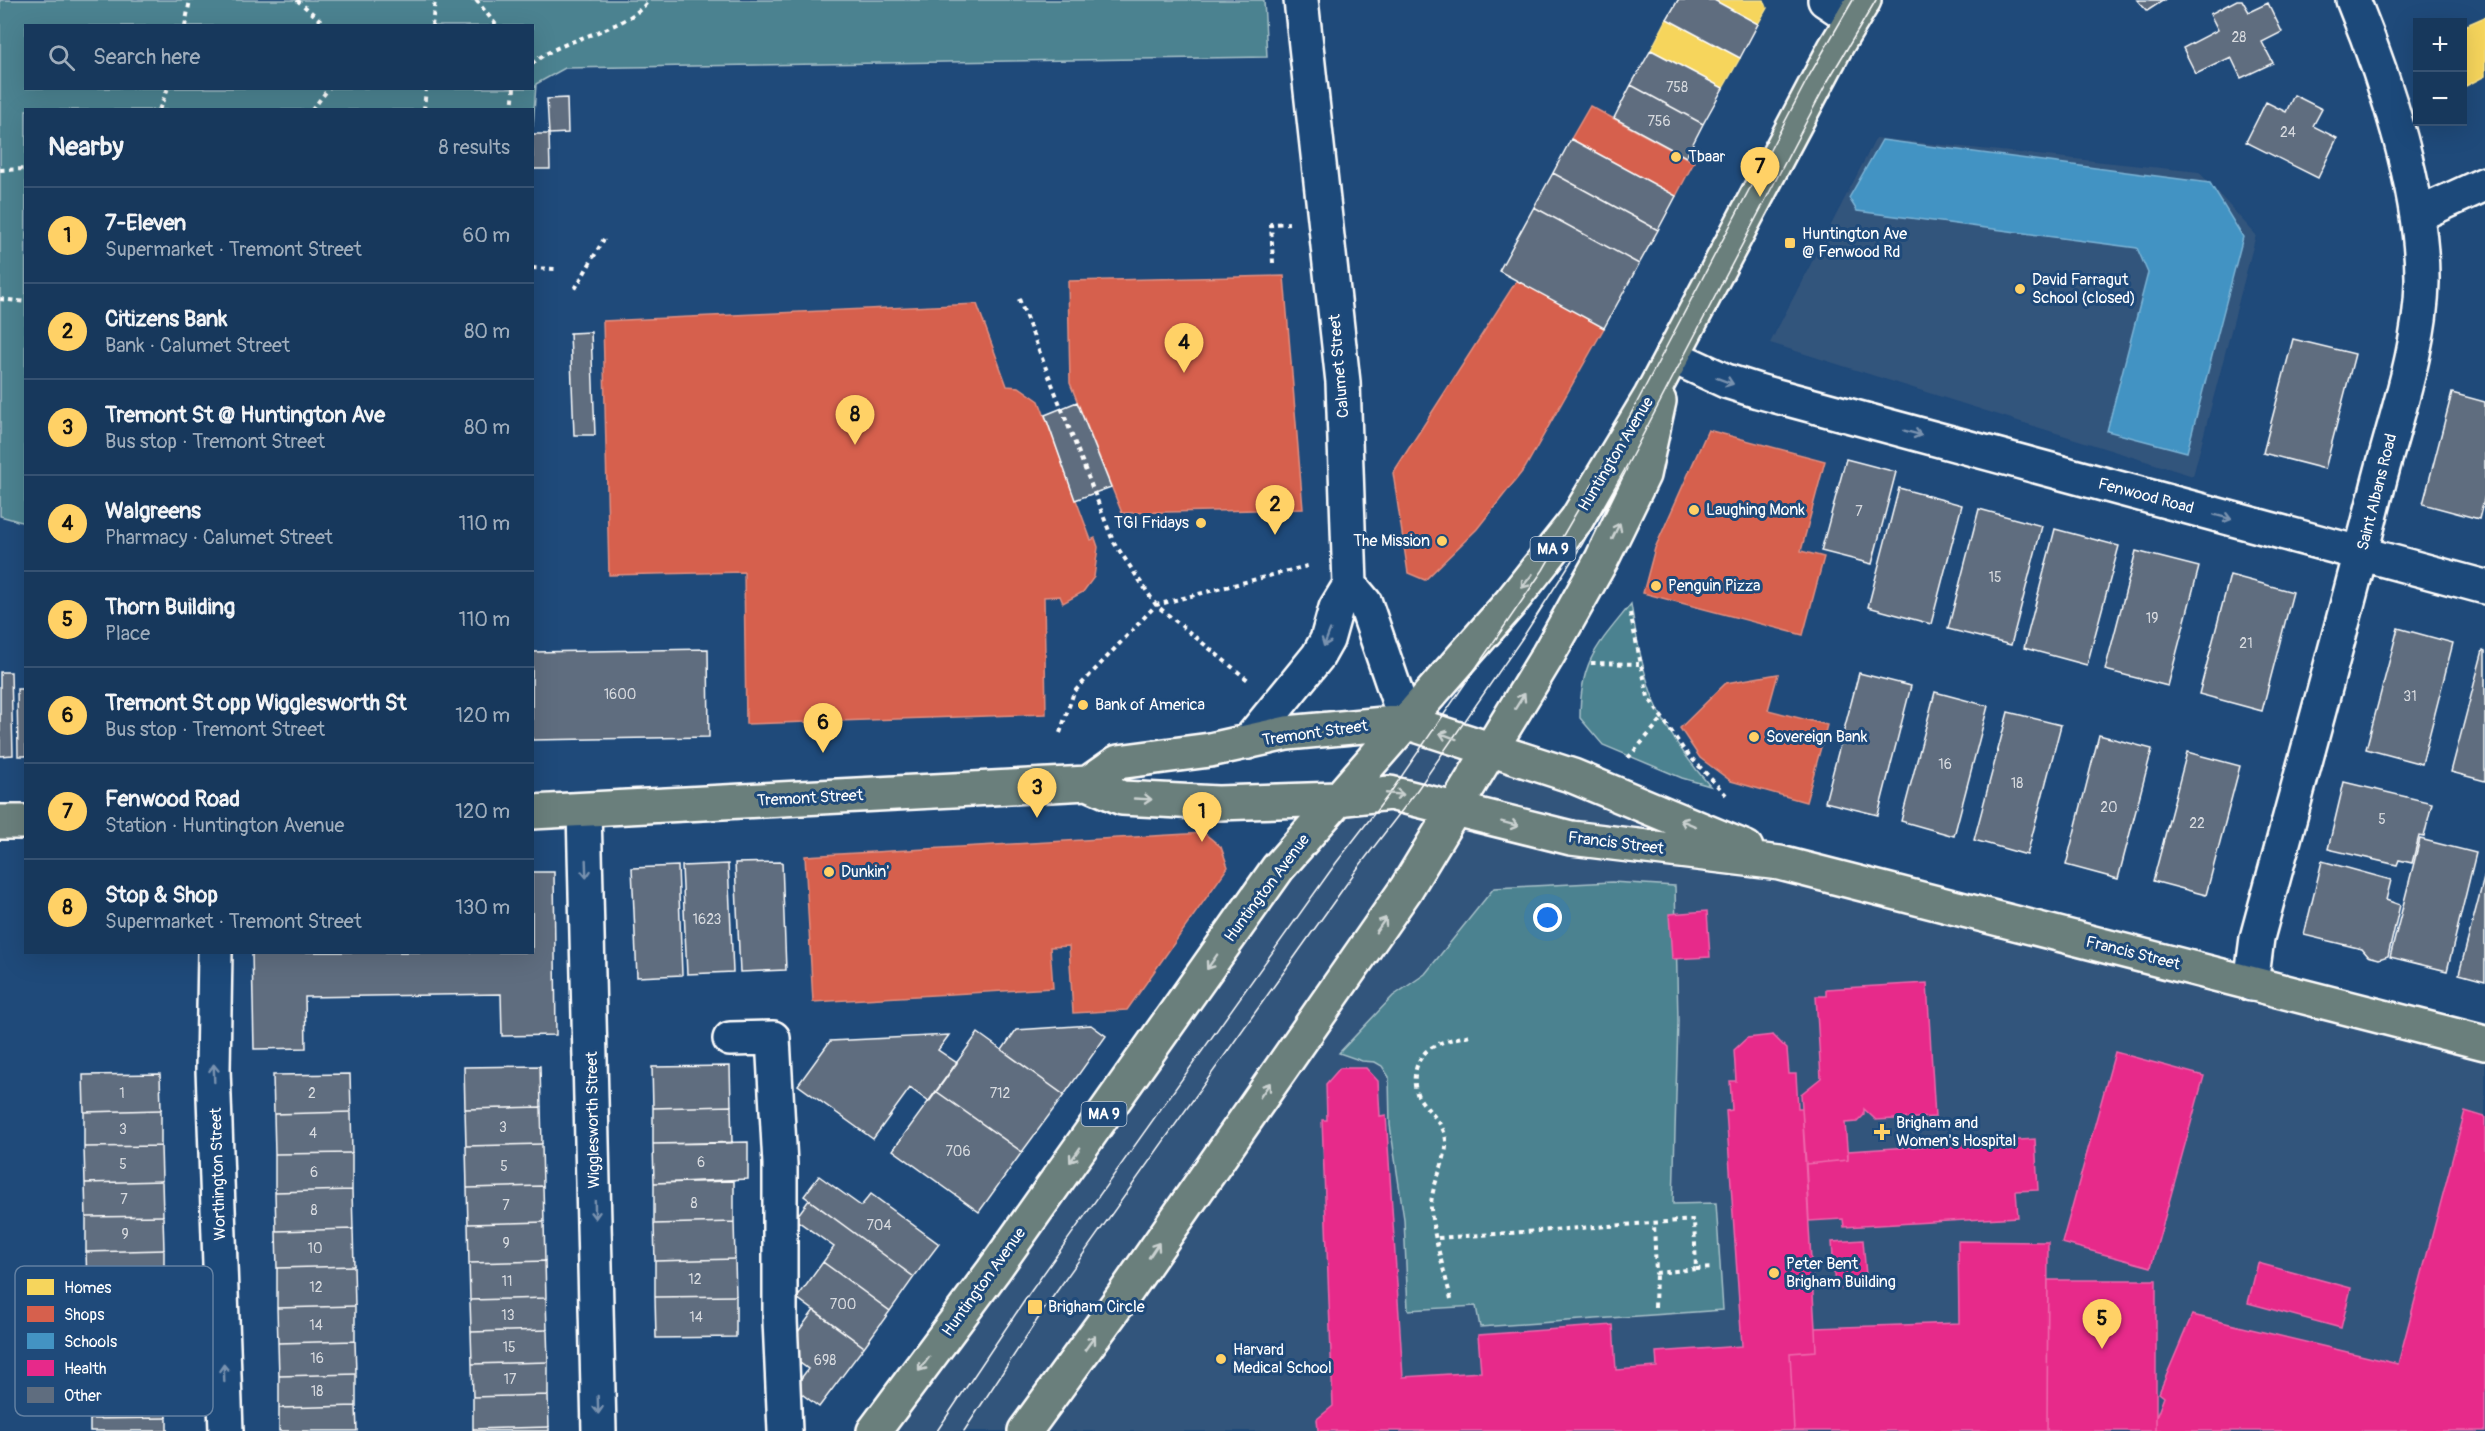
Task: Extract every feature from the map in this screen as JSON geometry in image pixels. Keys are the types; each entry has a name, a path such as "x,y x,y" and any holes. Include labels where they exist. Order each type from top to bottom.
{"main road":[{"name":"Huntington Avenue","path":"874,1431 993,1271 1278,868 1511,602 1577,519 1672,356 1858,9"},
{"name":"Huntington Avenue","path":"1025,1431 1121,1299 1406,889 1602,559 1643,475 1656,411 1672,356"},
{"name":"Tremont Street","path":"1088,783 1118,762 1248,742 1287,733 1406,722"},
{"name":"Francis Street","path":"1406,722 1489,751 1593,783 1780,863"},
{"name":"Tremont Street","path":"534,812 1088,783 1122,798 1218,803 1337,799"},
{"name":"Francis Street","path":"1337,799 1390,793 1571,838 1780,863 2485,1043"},
{"path":"0,822 24,822"}],"street":[{"name":"Calumet Street","path":"1300,0 1342,382 1350,585"},
{"path":"1825,0 1858,9"},
{"name":"Saint Albans Road","path":"2251,984 2258,938 2361,555 2416,335 2422,283 2417,215 2386,91 2353,0"},
{"path":"2417,215 2485,184"},
{"name":"Fenwood Road","path":"1672,356 1725,381 1758,391 2485,587"},
{"path":"1248,742 1318,656 1327,640 1336,608 1350,585 1365,603 1406,722"},
{"name":"Wigglesworth Street","path":"584,810 599,1431"},
{"name":"Worthington Street","path":"215,954 213,1070 226,1431"},
{"path":"730,1039 773,1038 780,1164 780,1320 785,1431"}],"path":[{"path":"185,24 190,0"},
{"path":"297,0 325,24"},
{"path":"432,24 435,0"},
{"path":"476,0 495,24"},
{"path":"534,61 627,18 644,7 649,0"},
{"path":"160,108 167,90"},
{"path":"313,108 327,90"},
{"path":"424,108 426,90"},
{"path":"512,108 514,90"},
{"path":"0,170 24,169"},
{"path":"1271,224 1273,262"},
{"path":"575,289 604,239"},
{"path":"534,268 555,269"},
{"path":"1019,299 1113,541 1156,605 1254,686"},
{"path":"0,300 24,302"},
{"path":"1060,733 1074,692 1156,605 1318,563"},
{"path":"1630,613 1648,697 1684,750 1726,795"},
{"path":"1591,663 1639,663"},
{"path":"1628,758 1663,718"},
{"path":"1451,1299 1431,1208 1434,1182 1446,1147 1443,1129 1418,1096 1413,1080 1418,1062 1426,1050 1438,1043 1470,1035"},
{"path":"1438,1238 1694,1220 1696,1269"},
{"path":"1653,1223 1656,1273 1654,1307"},
{"path":"1656,1273 1713,1268"}],"shaded area":[{"name":"David Farragut School (closed)","path":"1876,138 2199,172 2256,235 2193,476 1770,343"},
{"name":"Brigham and Women's Hospital","path":"1406,722 1780,863 2485,1044 2485,1431 874,1431"}],"green space":[{"path":"0,0 1264,0 1267,57 565,68 536,84 534,113 534,108 24,108 24,523 0,516"},
{"path":"1631,604 1641,657 1655,702 1677,743 1710,786 1682,778 1603,745 1580,718 1583,682 1587,668 1600,643"},
{"path":"1612,882 1675,886 1678,1021 1673,1204 1716,1203 1723,1310 1480,1327 1476,1306 1408,1310 1404,1219 1390,1125 1389,1077 1382,1066 1375,1062 1362,1061 1339,1053 1393,996 1425,974 1494,888"}],"building: Homes":[{"path":"1714,0 1764,0 1767,8 1758,24"},
{"path":"2485,17 2485,76 2467,85 2467,72 2467,25"},
{"path":"1667,19 1740,58 1723,88 1651,50"}],"building: Shops":[{"path":"1590,106 1694,162 1676,196 1571,139"},
{"path":"1284,276 1303,509 1122,513 1070,383 1068,281"},
{"path":"1517,280 1604,328 1525,468 1477,529 1425,580 1408,573 1393,473"},
{"path":"977,304 1007,386 1019,387 1039,401 1091,540 1095,538 1098,547 1094,577 1083,592 1063,603 1060,596 1044,597 1046,714 746,724 744,572 609,575 603,321"},
{"path":"1708,430 1825,461 1801,551 1824,557 1803,635 1643,593 1655,548"},
{"name":"Sovereign Bank","path":"1778,674 1768,710 1827,725 1806,802 1731,781 1700,758 1680,728 1726,683"},
{"path":"1204,833 1221,847 1228,867 1127,1010 1073,1013 1069,946 1050,947 1053,988 813,1002 805,856"}],"building: Schools":[{"path":"1882,140 2210,183 2243,237 2187,452 2107,431 2148,273 2137,248 1857,211 1849,198"}],"building: Health":[{"path":"1707,911 1710,957 1672,959 1669,914"},
{"path":"1927,983 1935,1117 1876,1120 1864,1109 1864,1115 1857,1122 1845,1123 1848,1160 1806,1164 1801,1094 1821,1078 1816,996 1826,996 1826,989"},
{"name":"Peter Bent Brigham Building","path":"1773,1035 1787,1049 1789,1074 1796,1074 1798,1108 1802,1108 1815,1328 1816,1351 1790,1353 1794,1431 1318,1431 1317,1419 1333,1406 1322,1120 1327,1120 1326,1084 1340,1068 1366,1068 1378,1081 1380,1116 1386,1115 1403,1377 1481,1372 1478,1335 1613,1325 1616,1370 1657,1367 1656,1352 1742,1346 1726,1111 1732,1110 1730,1081 1736,1081 1734,1050 1747,1038"},
{"path":"2115,1052 2204,1076 2151,1267 2062,1243"},
{"path":"2465,1111 2485,1117 2485,1431 2156,1431 2156,1418 2164,1397 2159,1393 2192,1315 2398,1364"},
{"path":"2035,1139 2038,1190 2016,1191 2018,1217 1844,1227 1843,1219 1809,1221 1806,1164 1848,1160 1848,1151"},
{"path":"1863,1240 1867,1287 1835,1289 1832,1242"},
{"path":"1958,1241 2048,1242 2047,1431 1794,1431 1790,1353 1816,1351 1815,1328 1959,1323"},
{"path":"2258,1263 2351,1288 2341,1328 2248,1303"},
{"path":"2048,1280 2156,1280 2156,1431 2047,1431"}],"building: Other":[{"path":"1678,0 1714,0 1758,24 1740,58 1667,19"},
{"path":"2137,0 2164,0 2147,11"},
{"path":"2237,0 2242,0 2249,12 2268,3 2282,32 2262,42 2273,63 2241,78 2231,57 2196,74 2183,48 2218,30 2210,14"},
{"path":"1651,50 1723,88 1703,124 1631,85"},
{"path":"1631,85 1703,124 1686,157 1614,118"},
{"path":"2294,95 2322,109 2313,126 2337,138 2318,178 2246,142 2266,102 2286,112"},
{"path":"567,98 568,133 549,134 547,99"},
{"path":"534,134 549,134 550,169 534,169"},
{"path":"1571,139 1676,196 1658,230 1553,173"},
{"path":"1553,173 1658,230 1639,264 1534,207"},
{"path":"1534,207 1639,264 1604,328 1499,271"},
{"path":"591,332 595,435 574,435 570,333"},
{"path":"2293,339 2355,354 2325,469 2263,453"},
{"path":"2452,393 2485,402 2485,495 2479,519 2423,504"},
{"path":"1077,402 1111,487 1075,500 1045,415"},
{"path":"1846,459 1896,472 1872,564 1821,551"},
{"path":"1899,488 1962,505 1931,624 1868,607"},
{"path":"1979,509 2042,526 2011,645 1948,629"},
{"path":"2055,529 2119,546 2087,665 2024,648"},
{"path":"2136,551 2199,567 2168,686 2105,670"},
{"path":"2230,575 2293,592 2262,711 2199,694"},
{"path":"2398,628 2453,643 2422,764 2366,749"},
{"path":"708,649 709,737 534,740 534,652"},
{"path":"2483,650 2485,651 2485,781 2451,772"},
{"path":"0,672 11,672 13,755 0,756"},
{"path":"1859,673 1911,686 1878,815 1825,802"},
{"path":"17,689 24,689 24,756 18,756"},
{"path":"1935,692 1988,706 1954,836 1901,821"},
{"path":"2008,712 2061,725 2027,855 1974,840"},
{"path":"2099,735 2152,749 2118,879 2066,865"},
{"path":"2187,752 2240,766 2206,895 2153,881"},
{"path":"2344,782 2432,803 2424,837 2419,836 2412,863 2399,860 2397,865 2328,849"},
{"path":"2420,839 2476,853 2447,971 2390,957"},
{"path":"2322,861 2391,880 2386,900 2400,905 2388,956 2379,959 2368,956 2362,949 2304,935"},
{"path":"782,862 786,970 740,972 735,863"},
{"path":"728,864 733,972 687,974 682,866"},
{"path":"678,866 682,975 637,977 632,868"},
{"path":"534,872 554,872 556,1035 502,1036 501,994 305,997 306,1048 254,1049 252,954 534,954"},
{"path":"2485,874 2485,981 2459,974"},
{"path":"1091,1025 1106,1036 1064,1095 1002,1050 1016,1030"},
{"path":"978,1033 1064,1095 1022,1152 936,1091"},
{"path":"949,1035 938,1050 957,1063 929,1102 910,1088 873,1139 798,1085 830,1041"},
{"path":"540,1066 541,1107 465,1109 464,1067"},
{"path":"730,1066 731,1106 653,1108 652,1067"},
{"path":"160,1074 161,1110 84,1112 83,1075"},
{"path":"350,1074 351,1112 274,1114 273,1075"},
{"path":"936,1091 1022,1152 979,1212 893,1150"},
{"path":"731,1106 732,1143 653,1144 653,1108"},
{"path":"541,1107 542,1144 466,1146 465,1109"},
{"path":"161,1110 161,1146 84,1147 84,1112"},
{"path":"351,1112 352,1153 275,1154 274,1114"},
{"path":"748,1142 748,1179 654,1183 653,1144"},
{"path":"542,1144 543,1186 467,1188 466,1146"},
{"path":"161,1146 162,1181 85,1183 84,1147"},
{"path":"352,1153 352,1190 275,1192 275,1154"},
{"path":"819,1176 861,1206 871,1194 939,1244 914,1277 804,1196"},
{"path":"162,1181 163,1216 86,1217 85,1183"},
{"path":"734,1181 734,1222 654,1224 654,1183"},
{"path":"543,1186 544,1222 468,1224 467,1188"},
{"path":"352,1190 353,1229 276,1231 275,1192"},
{"path":"809,1200 914,1277 890,1311 823,1262 834,1247 795,1219"},
{"path":"163,1216 164,1250 86,1252 86,1217"},
{"path":"544,1222 545,1261 469,1263 468,1224"},
{"path":"734,1222 735,1259 655,1261 654,1224"},
{"path":"353,1229 354,1266 277,1268 276,1231"},
{"path":"164,1250 164,1266 86,1266 86,1252"},
{"path":"735,1259 736,1296 655,1297 655,1261"},
{"path":"545,1261 546,1298 470,1300 469,1263"},
{"path":"823,1262 890,1311 864,1347 797,1298"},
{"path":"354,1266 355,1306 277,1308 277,1268"},
{"path":"736,1296 736,1337 656,1338 655,1297"},
{"path":"546,1298 547,1330 471,1332 470,1300"},
{"path":"355,1306 355,1341 278,1343 277,1308"},
{"path":"814,1310 864,1347 819,1407 794,1388 808,1369 784,1351"},
{"path":"547,1330 548,1362 472,1364 471,1332"},
{"path":"355,1341 356,1374 279,1376 278,1343"},
{"path":"548,1362 548,1395 473,1397 472,1364"},
{"path":"356,1374 356,1406 279,1408 279,1376"},
{"path":"548,1395 549,1427 473,1429 473,1397"},
{"path":"356,1406 357,1431 279,1431 279,1408"},
{"path":"90,1416 167,1416 167,1418 90,1419"},
{"path":"167,1418 167,1431 90,1431 90,1419"},
{"path":"549,1427 549,1431 473,1431 473,1429"}],"tram line":[{"path":"937,1431 1029,1294 1336,863 1390,793 1543,570 1605,463 1809,76 1853,0"},
{"path":"964,1431 1047,1305 1360,865 1413,796 1523,637 1583,543 1624,471 1826,84 1876,0"}],"place":[{"name":"Tbaar","path":"1676,157"},
{"name":"Fenwood Road","path":"1760,197"},
{"name":"Huntington Ave @ Fenwood Rd","path":"1790,243"},
{"name":"David Farragut School (closed)","path":"2020,289"},
{"name":"Walgreens","path":"1184,373"},
{"name":"Stop & Shop","path":"855,445"},
{"name":"Laughing Monk","path":"1694,510"},
{"name":"TGI Fridays","path":"1201,523"},
{"name":"Citizens Bank","path":"1275,535"},
{"name":"The Mission","path":"1442,541"},
{"name":"Penguin Pizza","path":"1656,586"},
{"name":"Bank of America","path":"1083,705"},
{"name":"Sovereign Bank","path":"1754,737"},
{"name":"Tremont St opp Wigglesworth St","path":"823,753"},
{"name":"Tremont St @ Huntington Ave","path":"1037,818"},
{"name":"7-Eleven","path":"1202,842"},
{"name":"Dunkin'","path":"829,872"},
{"name":"Brigham and Women's Hospital","path":"1882,1132"},
{"name":"Peter Bent Brigham Building","path":"1774,1273"},
{"name":"Brigham Circle","path":"1035,1307"},
{"name":"Thorn Building","path":"2102,1349"},
{"name":"Harvard Medical School","path":"1221,1359"}]}
